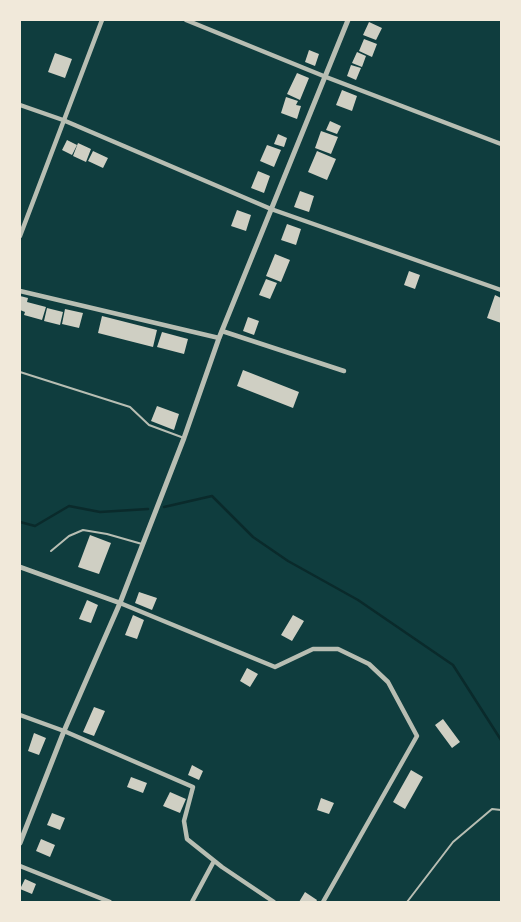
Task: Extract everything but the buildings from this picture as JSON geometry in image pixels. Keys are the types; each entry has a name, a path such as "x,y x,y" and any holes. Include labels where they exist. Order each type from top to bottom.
{"street":[{"path":"20,236 102,20"},
{"path":"186,20 326,77 501,144"},
{"path":"20,843 64,731 120,603 184,438 219,338 348,20"},
{"path":"20,105 63,120 271,209 501,290"},
{"path":"20,291 219,338"},
{"path":"222,331 344,371"},
{"path":"20,567 120,603 274,667 313,649 338,649 369,664 388,682 417,736 323,902"},
{"path":"20,715 64,731 193,787 184,821 186,839 274,902"},
{"path":"192,902 214,860"},
{"path":"20,866 110,902"}],"lane":[{"path":"20,372 130,407 149,425 184,438"},
{"path":"51,551 69,536 83,530 107,534 142,544"},
{"path":"407,902 453,842 492,809 501,810"}],"waterway":[{"path":"164,507 212,496 253,537 288,561 358,600 453,665 501,740"},
{"path":"20,522 35,526 69,506 100,512 148,509"}]}
